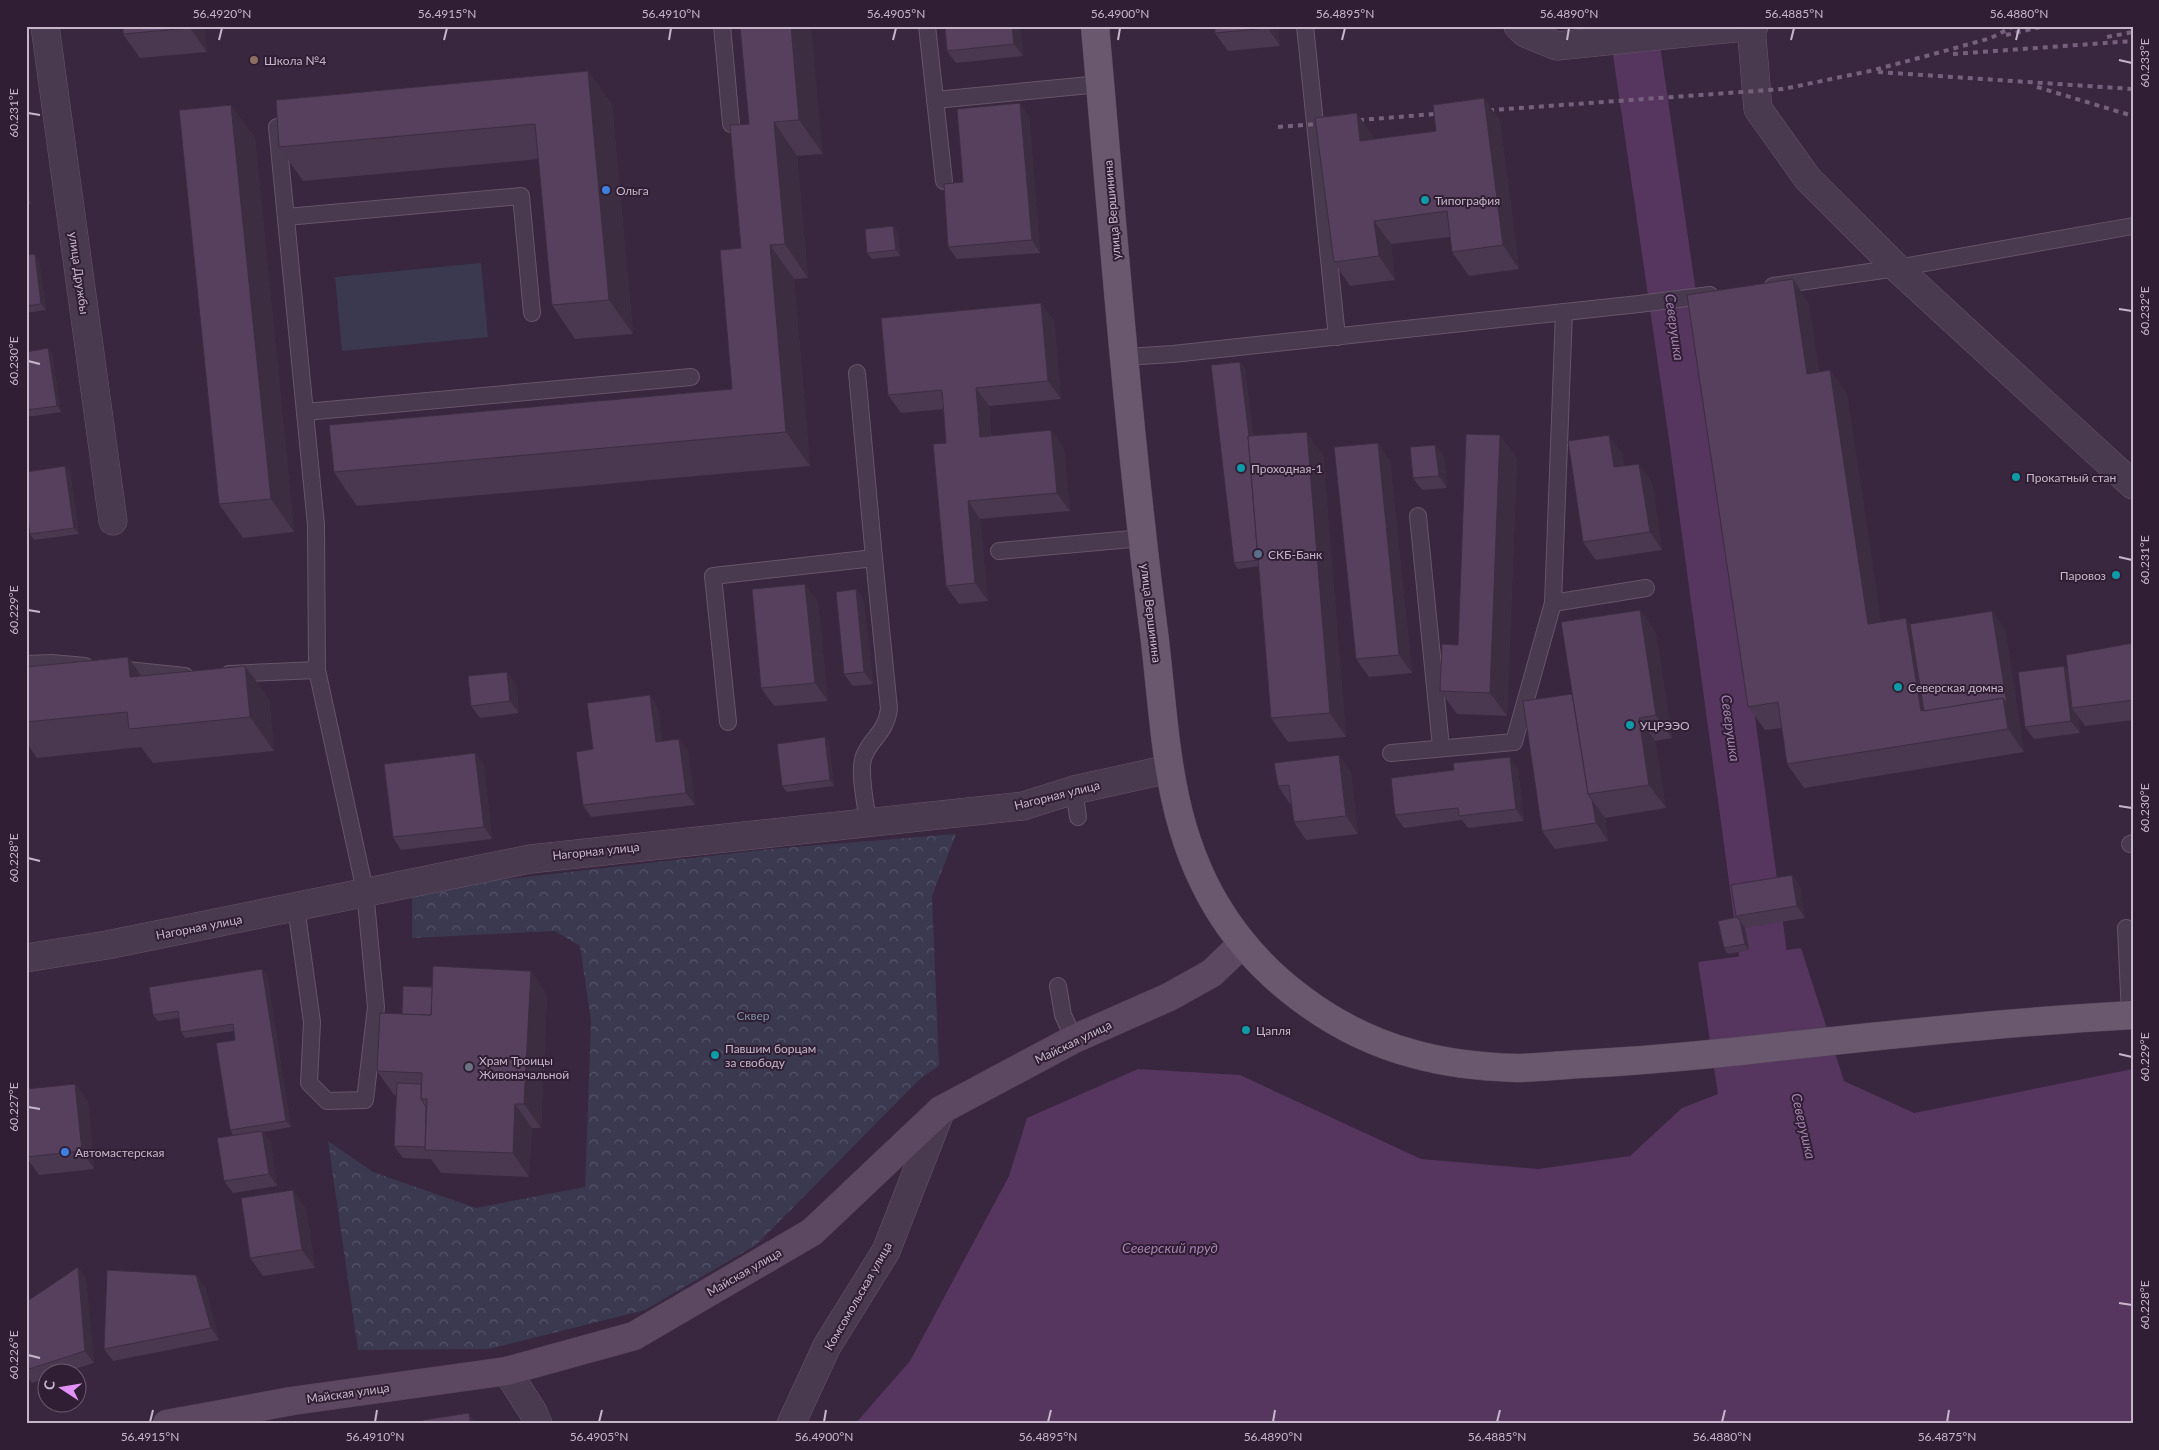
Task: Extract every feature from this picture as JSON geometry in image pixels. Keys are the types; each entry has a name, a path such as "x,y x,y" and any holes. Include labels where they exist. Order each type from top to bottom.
{"main road":[{"name":"улица Вершинина","path":"1095,26 1142,538 1162,696 1169,769 1180,822 1192,856 1215,904 1243,943 1283,983 1314,1008 1367,1037 1391,1047 1415,1055 1447,1061 1516,1068 1656,1060 1899,1034 2131,1015"}],"street":[{"name":"улица Дружбы","path":"45,26 113,520"},
{"path":"1518,26 1525,33 1558,46 1752,27 1758,109 1808,179 1897,268 2133,485"},
{"name":"Нагорная улица","path":"26,958 107,945 296,907 365,891 530,859 1023,806 1074,790 1169,769"},
{"name":"Майская улица","path":"167,1424 292,1401 507,1371 634,1336 812,1232 941,1110 1074,1039 1169,997 1212,973 1243,943"},
{"name":"Комсомольская улица","path":"791,1424 827,1346 886,1251 941,1110"},
{"path":"507,1371 533,1412 538,1424"}],"lane":[{"path":"722,26 731,124"},
{"path":"927,26 944,180"},
{"path":"1305,26 1337,337"},
{"path":"935,100 1100,84"},
{"path":"277,127 316,525 317,670 365,891 376,1007 364,1100 327,1101 309,1083 312,1022 296,907"},
{"path":"286,217 521,196 532,313"},
{"path":"1758,288 1897,268 2133,226"},
{"path":"1125,357 1337,337 1719,294"},
{"path":"1391,753 1441,747 1514,742 1554,603 1564,312"},
{"path":"857,374 889,709 884,728 870,745 862,762 868,822"},
{"path":"305,412 691,376"},
{"path":"1418,516 1441,747"},
{"path":"999,551 1142,538"},
{"path":"728,722 713,576 874,558"},
{"path":"1554,603 1646,588"},
{"path":"26,664 52,663 197,676"},
{"path":"217,675 317,670"},
{"path":"1074,790 1078,817"},
{"path":"2126,928 2131,1015"},
{"path":"1058,986 1063,1015 1074,1039"}],"green space":[{"path":"481,263 488,337 342,351 335,277"},
{"name":"Сквер","path":"956,834 932,896 939,1066 921,1078 756,1245 645,1310 489,1349 358,1350 328,1141 373,1172 476,1208 585,1187 591,1021 580,946 555,931 412,938 412,890 770,849"}],"water":[{"name":"Северский пруд","path":"1801,948 1844,1081 1914,1113 2133,1069 2133,1424 855,1424 910,1361 1009,1176 1027,1118 1138,1069 1240,1075 1421,1159 1538,1169 1630,1156 1682,1108 1718,1094 1698,962"}],"building":[{"path":"123,26 190,26 190,28 123,34"},
{"path":"740,26 791,26 799,120 774,122 785,244 770,245 786,432 334,472 329,425 732,389 720,250 741,248 730,125 749,124"},
{"path":"945,26 1012,26 1014,44 947,51"},
{"path":"1215,26 1267,26 1268,28 1215,33"},
{"path":"588,71 609,300 552,305 535,124 279,147 276,100"},
{"name":"Типография","path":"1484,98 1503,245 1452,252 1447,211 1374,221 1379,256 1334,262 1315,118 1357,113 1360,141 1436,131 1433,105"},
{"path":"1020,103 1032,240 948,247 944,184 963,182 957,109"},
{"path":"231,105 271,499 219,504 179,110"},
{"path":"893,226 896,250 867,253 865,229"},
{"path":"35,254 41,304 26,306 26,255"},
{"path":"1793,279 1807,374 1830,370 1868,624 1906,618 1921,711 2003,698 2008,729 1787,764 1778,702 1748,707 1687,295"},
{"path":"1041,303 1048,381 976,388 980,437 1051,430 1057,493 968,501 975,583 946,586 933,444 946,443 942,390 888,395 881,318"},
{"path":"48,348 57,406 26,410 26,352"},
{"name":"Проходная-1","path":"1240,362 1249,436 1258,560 1234,563 1211,365"},
{"path":"1307,432 1330,713 1271,718 1248,436"},
{"path":"1466,434 1500,435 1490,693 1440,691 1442,644 1458,645"},
{"path":"1609,435 1614,467 1639,464 1650,532 1583,542 1568,441"},
{"path":"1378,443 1399,655 1356,659 1334,447"},
{"path":"1435,445 1439,476 1413,478 1410,447"},
{"path":"65,466 74,528 30,534 26,508 26,472"},
{"path":"805,584 815,683 761,688 752,589"},
{"path":"856,589 864,672 844,674 836,592"},
{"name":"УЦРЭЭО","path":"1640,610 1656,715 1639,718 1649,785 1588,794 1561,622"},
{"path":"1992,611 2007,704 2003,698 1924,711 1910,624"},
{"path":"2133,643 2133,700 2072,708 2066,655"},
{"path":"128,657 130,677 245,666 250,717 129,729 127,712 26,722 26,667"},
{"path":"2064,666 2071,721 2025,727 2018,672"},
{"path":"507,672 510,701 471,706 468,676"},
{"path":"1572,694 1588,794 1592,800 1596,823 1542,831 1523,701"},
{"path":"650,695 656,742 679,739 686,793 583,805 576,752 593,749 587,703"},
{"path":"825,737 830,780 782,786 777,744"},
{"path":"475,753 484,827 393,837 384,764"},
{"path":"1339,755 1346,816 1294,822 1289,785 1278,786 1274,763"},
{"path":"1510,757 1516,809 1459,816 1458,808 1395,815 1391,778 1454,770 1453,763"},
{"path":"1792,875 1797,906 1736,916 1731,885"},
{"path":"1737,917 1740,921 1745,944 1724,948 1718,921"},
{"name":"Храм Троицы Живоначальной","path":"433,966 531,971 524,1104 515,1104 513,1153 425,1150 427,1099 421,1099 422,1073 377,1071 380,1013 431,1015"},
{"path":"262,969 286,1121 230,1130 216,1043 235,1040 233,1024 181,1032 178,1011 153,1015 149,987"},
{"path":"403,986 432,987 431,1015 402,1014"},
{"path":"397,1083 421,1084 421,1099 426,1107 425,1147 394,1146"},
{"path":"75,1084 82,1151 26,1157 26,1089"},
{"path":"262,1131 269,1174 224,1181 217,1138"},
{"path":"293,1190 302,1250 250,1258 241,1198"},
{"path":"78,1267 85,1351 51,1362 38,1362 38,1366 26,1370 26,1302"},
{"path":"107,1270 196,1275 211,1328 104,1349"},
{"path":"469,1413 471,1424 423,1424 423,1420"}],"waterway":[{"name":"Северушка","path":"1633,26 1693,438 1763,954 1778,1017"}],"railway":[{"path":"1479,111 1783,89 1870,71 1930,55 1991,38 2014,26"},
{"path":"2006,35 2045,26"},
{"path":"2107,37 2133,32"},
{"path":"1953,54 2133,41"},
{"path":"1878,72 2133,89"},
{"path":"2037,87 2133,116"},
{"path":"1349,121 1446,113"},
{"path":"1278,127 1329,123"}],"place":[{"name":"Школа №4","path":"254,60"},
{"name":"Ольга","path":"606,190"},
{"name":"Типография","path":"1425,200"},
{"name":"Проходная-1","path":"1241,468"},
{"name":"Прокатный стан","path":"2016,477"},
{"name":"СКБ-Банк","path":"1258,554"},
{"name":"Паровоз","path":"2116,575"},
{"name":"Северская домна","path":"1898,687"},
{"name":"УЦРЭЭО","path":"1630,725"},
{"name":"Цапля","path":"1246,1030"},
{"name":"Павшим борцам за свободу","path":"715,1055"},
{"name":"Храм Троицы Живоначальной","path":"469,1067"},
{"name":"Автомастерская","path":"65,1152"}]}
